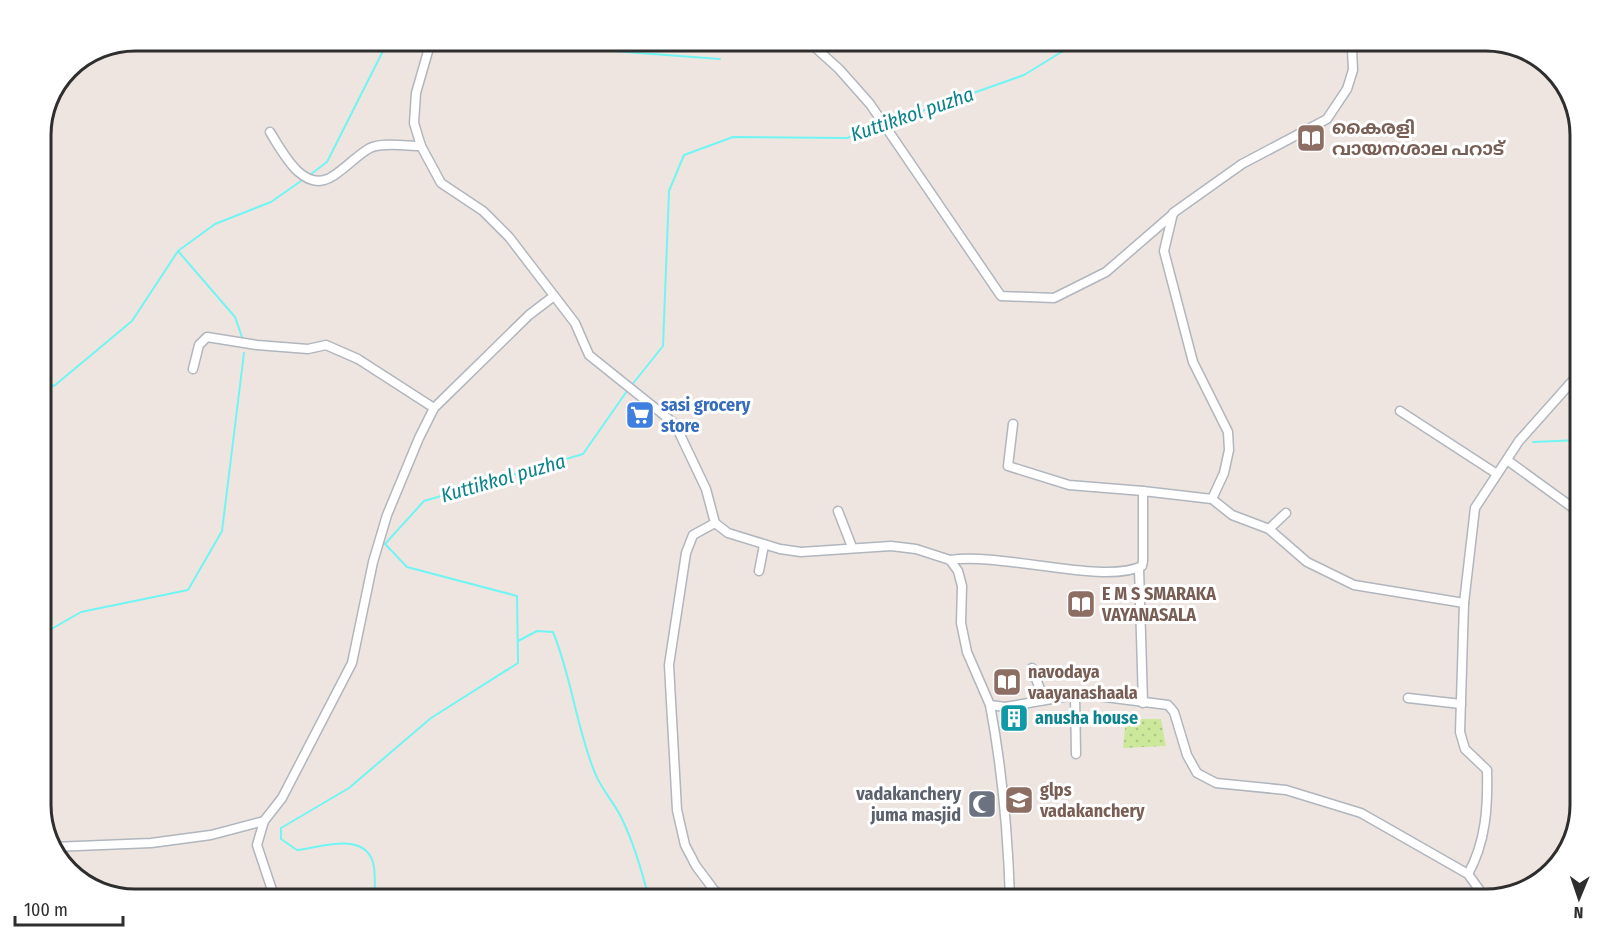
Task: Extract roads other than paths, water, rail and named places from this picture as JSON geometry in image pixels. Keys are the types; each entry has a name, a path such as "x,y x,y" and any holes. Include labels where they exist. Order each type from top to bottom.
{"street":[{"path":"428,51 416,93 414,123 421,146 441,183 483,211 509,237 575,323 589,355 675,424 706,489 715,523 728,533 764,545 801,552 852,547 908,548 950,560 984,558 1106,572 1130,571 1139,568"},
{"path":"820,51 870,104 1001,296 1054,298 1106,272 1173,213 1242,164 1327,119 1347,90 1353,70 1352,51"},
{"path":"270,132 291,164 310,181 317,182 333,177 372,147 421,146"},
{"path":"1173,213 1164,251 1193,362 1228,432 1229,450 1224,473 1212,499"},
{"path":"1150,234 1168,232"},
{"path":"271,889 257,845 264,821 282,798 352,663 373,562 387,515 419,438 434,408 529,315 554,296"},
{"path":"193,369 199,345 207,337 233,343 277,347 308,349 326,345 358,359 434,408"},
{"path":"1468,874 1478,856 1488,805 1487,770 1465,749 1460,732 1464,603 1475,508 1519,441 1570,384"},
{"path":"1400,411 1497,474"},
{"path":"1013,424 1008,466 1069,485 1212,499 1232,514 1269,529 1306,562 1354,585 1464,603"},
{"path":"1507,460 1570,505"},
{"path":"1143,491 1143,561 1139,568 1143,703"},
{"path":"838,511 852,547"},
{"path":"1269,529 1286,513"},
{"path":"713,889 696,866 685,845 677,810 669,665 686,553 693,535 715,523"},
{"path":"759,571 764,545"},
{"path":"950,560 958,571 962,586 961,623 967,652 990,705 995,732 1009,889"},
{"path":"1032,668 1044,700"},
{"path":"990,705 1005,707 1075,695 1117,697 1143,703 1168,705 1174,712 1187,755 1197,773 1216,783 1286,789 1361,813 1468,874 1478,889"},
{"path":"1075,695 1076,754"},
{"path":"1408,698 1461,704"},
{"path":"62,847 150,843 212,835 264,821"}],"waterway":[{"path":"311,174 327,162 383,51"},
{"path":"612,51 720,59"},
{"name":"Kuttikkol puzha","path":"886,124 1024,75 1063,51"},
{"name":"Kuttikkol puzha","path":"631,386 663,346 669,191 684,155 733,137 847,138 880,126"},
{"path":"243,340 235,317 178,251 215,224 271,202 301,181"},
{"path":"51,385 54,386 132,321 178,251"},
{"path":"51,629 81,612 188,590 222,531 244,353"},
{"name":"Kuttikkol puzha","path":"375,889 374,867 370,855 363,848 353,844 329,844 297,850 281,839 281,828 349,788 431,718 518,663 517,596 407,567 385,544 424,501 583,454 627,391"},
{"path":"1533,442 1570,440"},
{"path":"518,641 537,631 553,632 589,756 598,779 618,811 630,837 646,889"}],"place":[{"name":"കൈരളി വായനശാല പറാട്","path":"1311,138"},
{"name":"sasi grocery store","path":"640,415"},
{"name":"E M S SMARAKA VAYANASALA","path":"1081,604"},
{"name":"navodaya vaayanashaala","path":"1007,682"},
{"name":"anusha house","path":"1014,718"},
{"name":"glps vadakanchery","path":"1019,800"},
{"name":"vadakanchery juma masjid","path":"982,804"}]}
